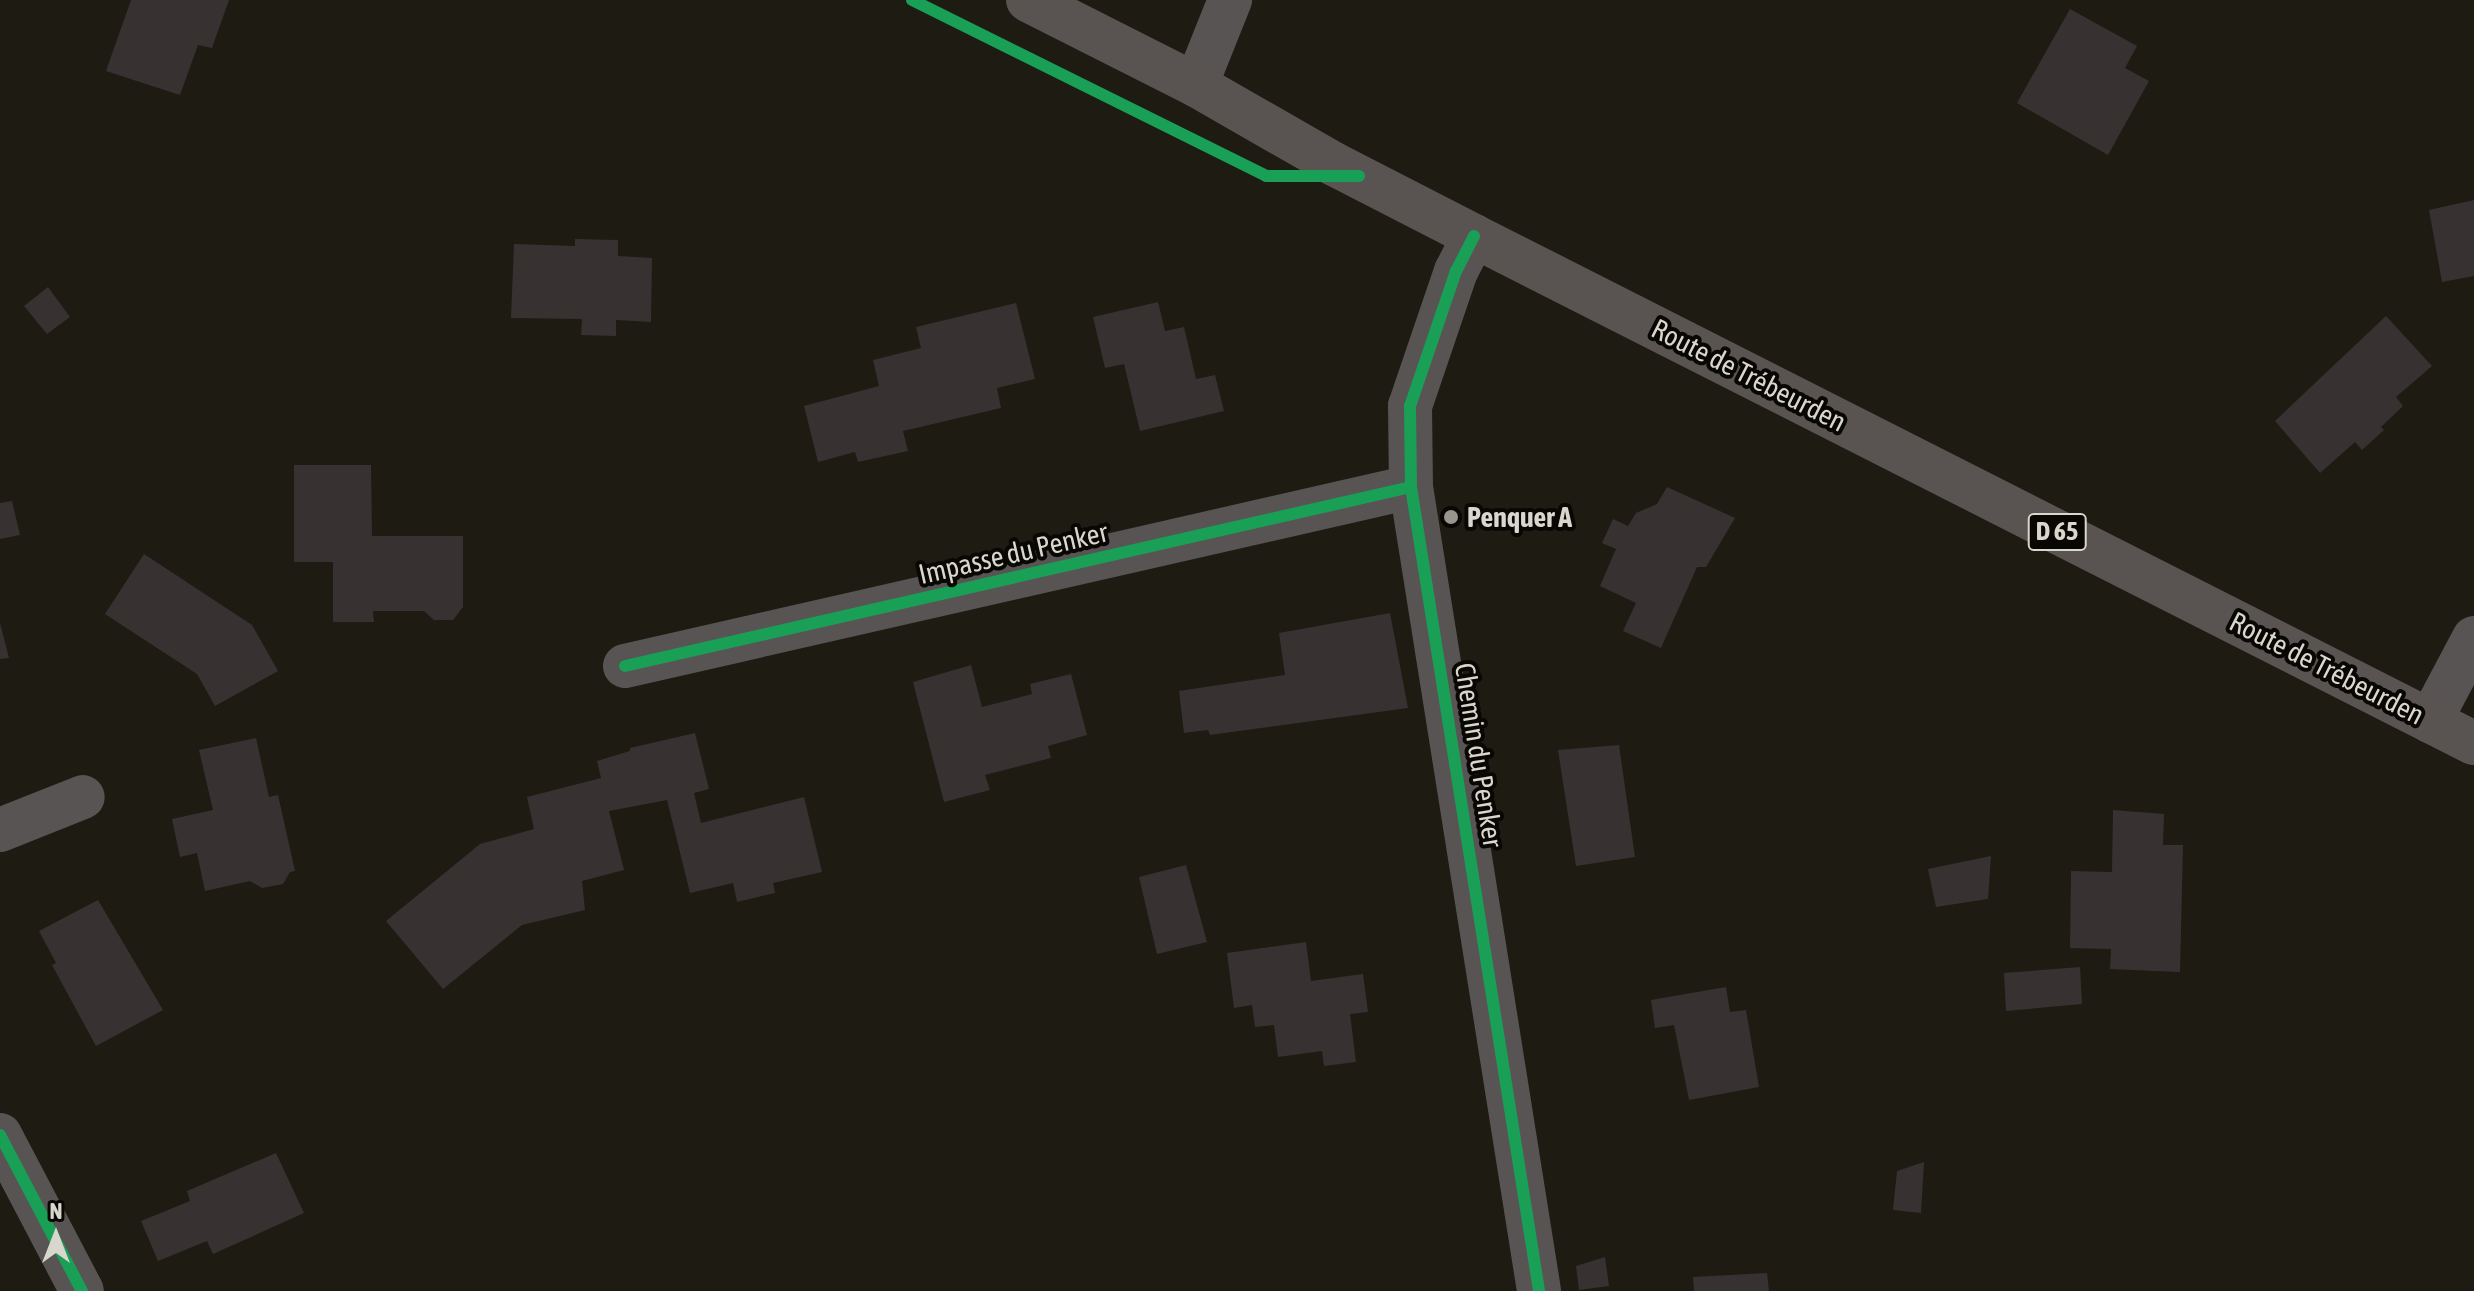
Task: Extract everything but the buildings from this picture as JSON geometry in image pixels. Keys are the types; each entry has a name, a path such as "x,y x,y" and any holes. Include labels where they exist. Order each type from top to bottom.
{"main road":[{"name":"Route de Trébeurden","path":"1028,0 1196,85 1334,164 1474,236 2474,743"}],"street":[{"path":"1196,85 1230,0"},
{"name":"Chemin du Penker","path":"1474,236 1456,271 1410,406 1411,487 1539,1291"},
{"name":"Impasse du Penker","path":"625,666 1411,487"},
{"path":"2430,721 2474,638"},
{"path":"0,830 83,797"},
{"path":"0,1135 82,1291"}],"cycle path":[{"path":"912,0 1266,176 1359,176"},
{"path":"1474,236 1456,271 1410,406 1411,487 1539,1291"},
{"path":"625,666 1411,487"},
{"path":"0,1135 82,1291"}],"place":[{"name":"Penquer A","path":"1451,517"}]}
